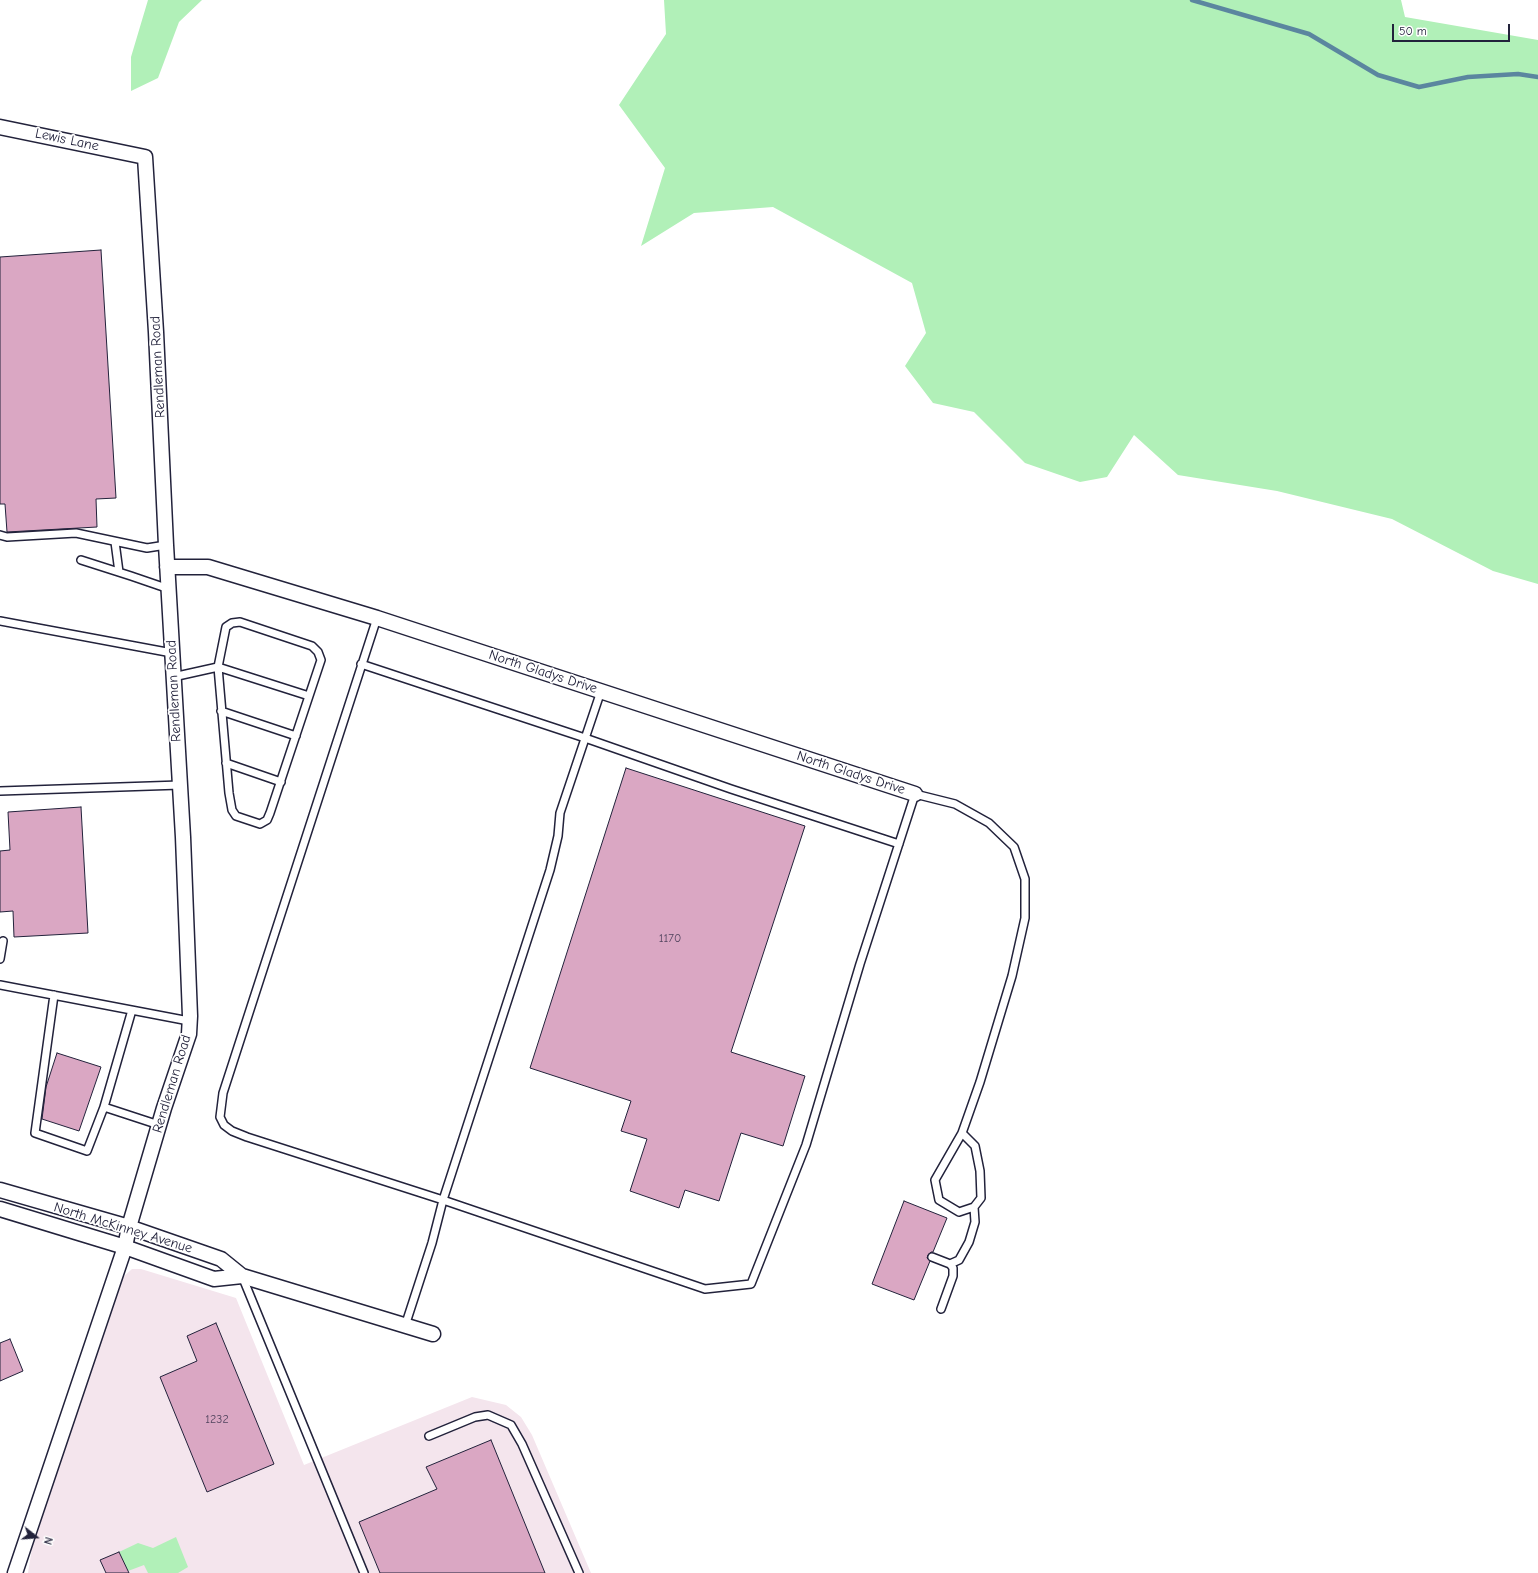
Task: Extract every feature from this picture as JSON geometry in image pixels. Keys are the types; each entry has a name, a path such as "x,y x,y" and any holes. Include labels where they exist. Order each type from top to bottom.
{"street":[{"name":"Lewis Lane","path":"0,127 133,154"},
{"name":"Rendleman Road","path":"15,1573 125,1247 129,1227 159,1125 187,1040 190,1021 180,785 146,166 145,158 133,154"},
{"name":"North Gladys Drive","path":"168,567 208,567 377,618 915,794"},
{"name":"North McKinney Avenue","path":"0,1190 129,1227 221,1259 242,1276"},
{"name":"North McKinney Avenue","path":"0,1209 125,1247 214,1278 242,1276 433,1334"}],"lane":[{"path":"0,535 8,537 76,533 147,548 166,545"},
{"path":"115,542 118,572"},
{"path":"81,560 169,589"},
{"path":"377,618 223,1093 220,1117 224,1125 232,1131 247,1138 443,1200 705,1288 751,1284 806,1146 860,964 915,794 955,804 989,823 1014,847 1025,879 1025,918 1012,976 980,1082 962,1133 935,1180 939,1200 959,1212 974,1207 981,1198 980,1171 975,1146 962,1133"},
{"path":"0,621 172,653"},
{"path":"240,622 312,646 318,652 321,660 267,820 260,824 236,816 232,810 226,763 218,667 226,627 232,623 240,622"},
{"path":"361,664 899,844"},
{"path":"173,677 218,667 309,696"},
{"path":"405,1326 432,1242 443,1200 550,870 558,836 560,813 601,691"},
{"path":"222,711 296,736"},
{"path":"226,763 280,782"},
{"path":"0,792 180,785"},
{"path":"0,959 3,941"},
{"path":"0,984 190,1021"},
{"path":"54,995 35,1133 87,1151 104,1107 132,1010"},
{"path":"104,1107 159,1125"},
{"path":"950,1264 959,1260 969,1242 975,1222 974,1207"},
{"path":"932,1257 950,1264 953,1268 953,1276 940,1309"},
{"path":"242,1276 364,1573"},
{"path":"429,1436 475,1417 488,1415 511,1425 522,1444 578,1573"}],"shaded area":[{"path":"132,1269 141,1269 236,1298 304,1465 472,1397 506,1405 521,1417 532,1435 591,1573 28,1573 32,1548 123,1277"}],"green space":[{"path":"148,0 202,0 179,22 158,78 131,91 131,57"},
{"path":"664,0 1401,0 1405,17 1538,40 1538,584 1493,571 1392,519 1277,491 1178,475 1134,435 1107,477 1080,482 1025,463 974,412 933,403 905,366 926,333 912,283 773,207 694,213 641,246 665,168 619,105 666,34"},
{"path":"176,1537 188,1567 178,1573 148,1573 144,1565 128,1571 119,1552 138,1543 153,1548"}],"building":[{"path":"101,250 116,498 96,499 97,527 7,532 5,504 0,504 0,257"},
{"path":"626,768 805,826 731,1052 805,1076 783,1146 741,1133 719,1201 685,1190 679,1208 630,1191 647,1139 621,1131 631,1101 530,1068"},
{"path":"81,807 88,933 14,937 13,911 0,912 0,851 10,850 8,812"},
{"path":"57,1053 101,1067 79,1131 42,1119 46,1087"},
{"path":"904,1201 947,1218 933,1252 928,1255 927,1258 930,1261 914,1300 872,1284"},
{"path":"216,1323 274,1464 207,1492 160,1377 197,1361 187,1336"},
{"path":"10,1339 23,1371 0,1381 0,1343"},
{"path":"491,1440 545,1573 380,1573 359,1522 437,1489 426,1467"},
{"path":"119,1552 129,1573 106,1573 100,1560"}],"waterway":[{"path":"1192,0 1309,34 1378,75 1419,87 1468,77 1518,74 1538,77"}]}
